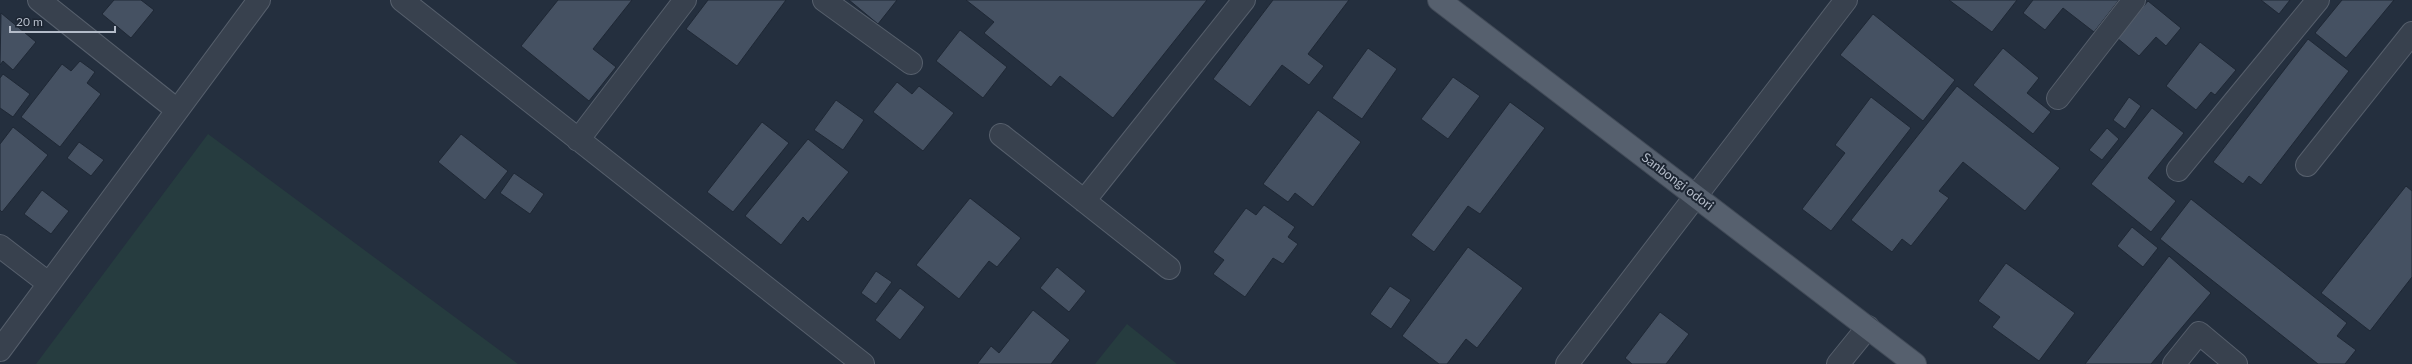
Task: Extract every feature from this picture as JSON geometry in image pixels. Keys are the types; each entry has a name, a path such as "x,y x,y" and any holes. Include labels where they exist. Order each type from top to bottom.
{"main road":[{"name":"Sanbongi odori","path":"1439,0 1695,194 1915,364"}],"street":[{"path":"39,0 177,110"},
{"path":"0,350 48,283 259,0"},
{"path":"402,0 863,364"},
{"path":"578,140 685,0"},
{"path":"824,0 911,63"},
{"path":"1084,201 1244,0"},
{"path":"1567,364 1695,194 1846,0"},
{"path":"2058,98 2134,0"},
{"path":"2178,170 2318,0"},
{"path":"2307,165 2412,33"},
{"path":"1001,135 1169,268"},
{"path":"0,246 48,283"},
{"path":"1838,364 1868,327"},
{"path":"2174,364 2199,334 2236,364"}],"green space":[{"path":"208,134 518,364 36,364"},
{"path":"1127,324 1177,364 1095,364"}],"building":[{"path":"114,0 141,0 154,10 131,38 102,14"},
{"path":"558,0 632,0 593,49 616,67 589,101 521,46"},
{"path":"708,0 786,0 737,66 686,29"},
{"path":"849,0 897,0 878,24"},
{"path":"966,0 1207,0 1113,118 1060,76 1051,87 984,33 994,22"},
{"path":"1273,0 1349,0 1308,54 1324,66 1309,85 1282,65 1250,107 1213,79"},
{"path":"1949,0 2017,0 1992,32"},
{"path":"2033,0 2119,0 2094,32 2063,8 2045,30 2023,13"},
{"path":"2261,0 2290,0 2279,14"},
{"path":"2342,0 2394,0 2346,58 2315,33"},
{"path":"2148,1 2181,28 2166,46 2156,37 2139,56 2117,38"},
{"path":"1,13 36,42 13,70 3,61 0,65"},
{"path":"1873,14 1955,80 1923,121 1840,55"},
{"path":"960,30 1007,67 983,98 936,61"},
{"path":"2308,39 2349,71 2261,185 2249,176 2243,184 2213,162"},
{"path":"2200,42 2236,70 2215,95 2211,92 2196,110 2166,86"},
{"path":"1368,48 1397,69 1362,119 1332,98"},
{"path":"2003,48 2039,78 2027,93 2051,112 2033,134 1973,85"},
{"path":"80,61 95,72 87,83 101,94 60,147 21,117 62,64 71,71"},
{"path":"3,74 30,94 13,117 0,108 0,78"},
{"path":"1453,77 1480,96 1448,139 1421,119"},
{"path":"897,82 912,94 919,86 954,113 923,151 873,112"},
{"path":"1957,86 2060,168 2025,211 1963,162 1939,191 1949,198 1911,246 1902,239 1892,252 1851,220"},
{"path":"1871,97 1911,128 1831,231 1802,209 1845,153 1835,145"},
{"path":"2129,97 2141,106 2125,129 2113,120"},
{"path":"836,100 864,120 843,150 814,130"},
{"path":"1510,102 1545,128 1480,214 1468,206 1434,252 1411,235"},
{"path":"2152,108 2184,133 2148,178 2176,201 2151,232 2091,184"},
{"path":"1318,110 1361,142 1313,207 1295,193 1288,202 1263,184"},
{"path":"762,122 789,143 733,212 707,192"},
{"path":"13,127 48,155 2,212 0,210 0,144"},
{"path":"2107,128 2119,139 2102,160 2089,150"},
{"path":"461,134 508,171 485,200 438,162"},
{"path":"808,139 849,172 808,222 803,217 781,245 745,216"},
{"path":"79,142 104,160 91,176 67,158"},
{"path":"514,173 544,194 530,214 500,193"},
{"path":"2406,186 2412,191 2412,277 2370,331 2321,293"},
{"path":"42,190 69,211 51,234 24,214"},
{"path":"970,198 1021,238 997,267 989,261 959,299 916,265"},
{"path":"2191,199 2347,323 2337,336 2356,350 2345,364 2318,364 2160,239"},
{"path":"1264,205 1295,227 1288,237 1298,244 1283,264 1273,258 1245,297 1213,274 1224,260 1213,252 1246,208 1256,215"},
{"path":"2132,227 2158,248 2143,267 2117,246"},
{"path":"1468,247 1523,288 1477,348 1466,339 1447,364 1439,364 1402,336"},
{"path":"2169,256 2211,293 2151,364 2085,364"},
{"path":"2006,263 2075,313 2039,361 1992,327 2000,317 1978,301"},
{"path":"1057,267 1086,291 1069,312 1040,288"},
{"path":"876,271 892,282 876,304 861,293"},
{"path":"1390,286 1411,300 1391,329 1370,314"},
{"path":"900,288 925,307 900,340 875,320"},
{"path":"1033,310 1070,340 1051,364 977,364 991,346 999,353"},
{"path":"1660,312 1689,334 1666,364 1632,364 1625,358"}]}
